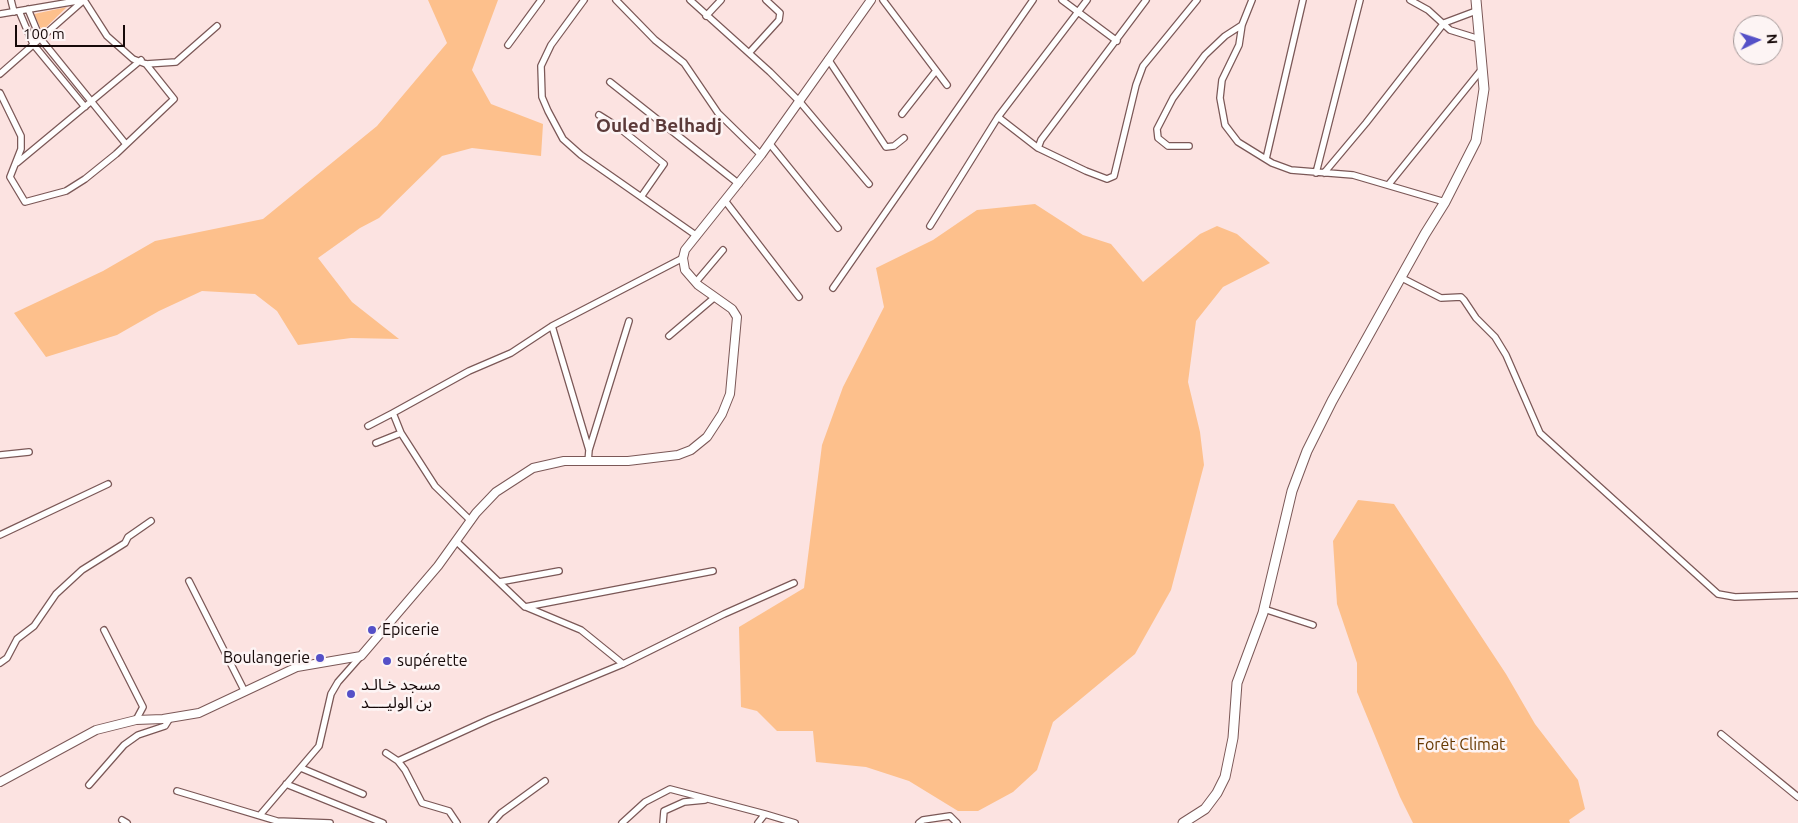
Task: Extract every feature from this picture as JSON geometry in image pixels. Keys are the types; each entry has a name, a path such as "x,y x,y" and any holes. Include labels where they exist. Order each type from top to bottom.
{"main road":[{"path":"1183,823 1205,809 1217,794 1225,776 1233,738 1237,683 1264,608 1292,491 1308,452 1332,402 1400,277 1445,202 1476,140 1484,89 1484,67 1479,39 1476,0"}],"street":[{"path":"11,0 33,44 85,107"},
{"path":"0,14 28,10 47,3 84,0"},
{"path":"0,74 84,0"},
{"path":"84,0 107,36 132,59 143,62 164,64 176,62 217,26"},
{"path":"508,45 541,0"},
{"path":"584,0 544,56 540,76 542,97 563,139 581,155 697,236"},
{"path":"616,0 655,40 684,63 718,113 761,155"},
{"path":"690,0 800,102 869,184"},
{"path":"706,16 720,0"},
{"path":"749,53 779,20 780,13 766,0"},
{"path":"260,815 319,746 332,694 338,682 404,609 457,542 471,521 496,492 534,468 564,461 628,461 678,455 691,450 708,437 722,414 730,394 737,317 732,309 696,282 686,270 683,258 685,250 726,202 770,144 828,59 872,0"},
{"path":"883,0 935,72 947,85"},
{"path":"833,288 1033,0"},
{"path":"1062,0 1117,41"},
{"path":"930,226 998,117 1087,0"},
{"path":"1038,148 1041,140 1146,0"},
{"path":"998,117 1038,148 1107,179 1114,176 1136,85 1143,66 1197,0"},
{"path":"1252,0 1242,25 1239,45 1222,80 1222,113 1225,125 1238,142 1266,159 1291,170 1353,175 1389,184 1445,202"},
{"path":"1266,159 1303,0"},
{"path":"1316,173 1360,0"},
{"path":"1410,0 1428,10 1444,22 1450,30 1479,39"},
{"path":"28,10 40,38 125,144"},
{"path":"1324,173 1366,123 1444,22 1476,11"},
{"path":"1190,146 1168,146 1158,138 1156,129 1173,98 1206,55 1225,36 1242,25"},
{"path":"828,59 886,147 894,146 904,138"},
{"path":"17,163 143,62"},
{"path":"0,93 21,136 21,148 17,163 10,177 25,202 66,191 116,154 174,99 143,62"},
{"path":"1389,184 1484,67"},
{"path":"902,114 935,72"},
{"path":"610,82 739,184"},
{"path":"599,115 618,127 664,164 641,197"},
{"path":"770,144 838,228"},
{"path":"726,202 798,297"},
{"path":"696,282 723,250"},
{"path":"368,426 469,371 511,352 552,326 683,258"},
{"path":"1400,277 1441,298 1460,297 1464,300 1476,318 1495,337 1506,355 1540,433 1718,594 1735,597 1798,596"},
{"path":"670,336 714,297"},
{"path":"588,462 589,450 629,321"},
{"path":"552,326 589,450"},
{"path":"393,413 401,433 436,486 471,521"},
{"path":"376,443 401,433"},
{"path":"0,455 29,452"},
{"path":"0,535 108,484"},
{"path":"0,663 7,658 17,640 34,626 56,594 82,570 125,542 128,537 151,521"},
{"path":"457,542 525,607 581,630 623,664"},
{"path":"499,582 558,571"},
{"path":"525,607 714,572"},
{"path":"188,581 245,692"},
{"path":"398,761 490,719 623,664 724,614 794,584"},
{"path":"1264,608 1312,625"},
{"path":"104,630 144,706 136,720"},
{"path":"2,779 96,730 136,720 170,718 199,713 297,667 362,656"},
{"path":"89,785 124,745 138,735 165,726 170,718"},
{"path":"1721,734 1798,797"},
{"path":"386,753 398,761 422,803 449,811 458,823"},
{"path":"301,768 364,794"},
{"path":"492,823 501,813 545,781"},
{"path":"286,784 384,823"},
{"path":"622,823 645,802 670,789 795,823"},
{"path":"176,791 277,821 330,823"},
{"path":"663,823 664,811 684,802 706,800"},
{"path":"758,823 765,814"},
{"path":"919,823 923,820 950,816 957,823"}],"green space":[{"path":"428,0 498,0 472,70 491,104 543,124 541,156 472,148 442,156 379,218 360,228 318,258 352,302 399,339 351,338 298,345 277,311 255,294 202,291 159,311 117,335 46,357 14,313 103,271 155,241 263,219 377,126 447,43"},
{"path":"67,7 42,31 34,14"},
{"path":"1035,204 1083,235 1111,244 1143,282 1200,234 1217,226 1237,234 1270,263 1223,287 1196,321 1188,382 1200,432 1204,465 1171,590 1135,654 1053,722 1037,770 1013,792 978,811 958,811 909,781 866,767 816,762 813,731 777,731 757,711 741,707 739,627 804,588 822,445 843,387 884,307 876,268 933,240 977,210"},
{"name":"Forêt Climat","path":"1358,500 1394,504 1506,674 1535,724 1578,780 1585,809 1569,820 1570,823 1413,823 1400,797 1357,692 1357,663 1337,604 1333,541"}],"place":[{"name":"Epicerie","path":"372,630"},
{"name":"Boulangerie","path":"320,658"},
{"name":"supérette","path":"387,661"},
{"name":"مسجد خـالـد بن الوليــــد","path":"351,694"}],"district":[{"name":"Ouled Belhadj","path":"659,126"}]}
